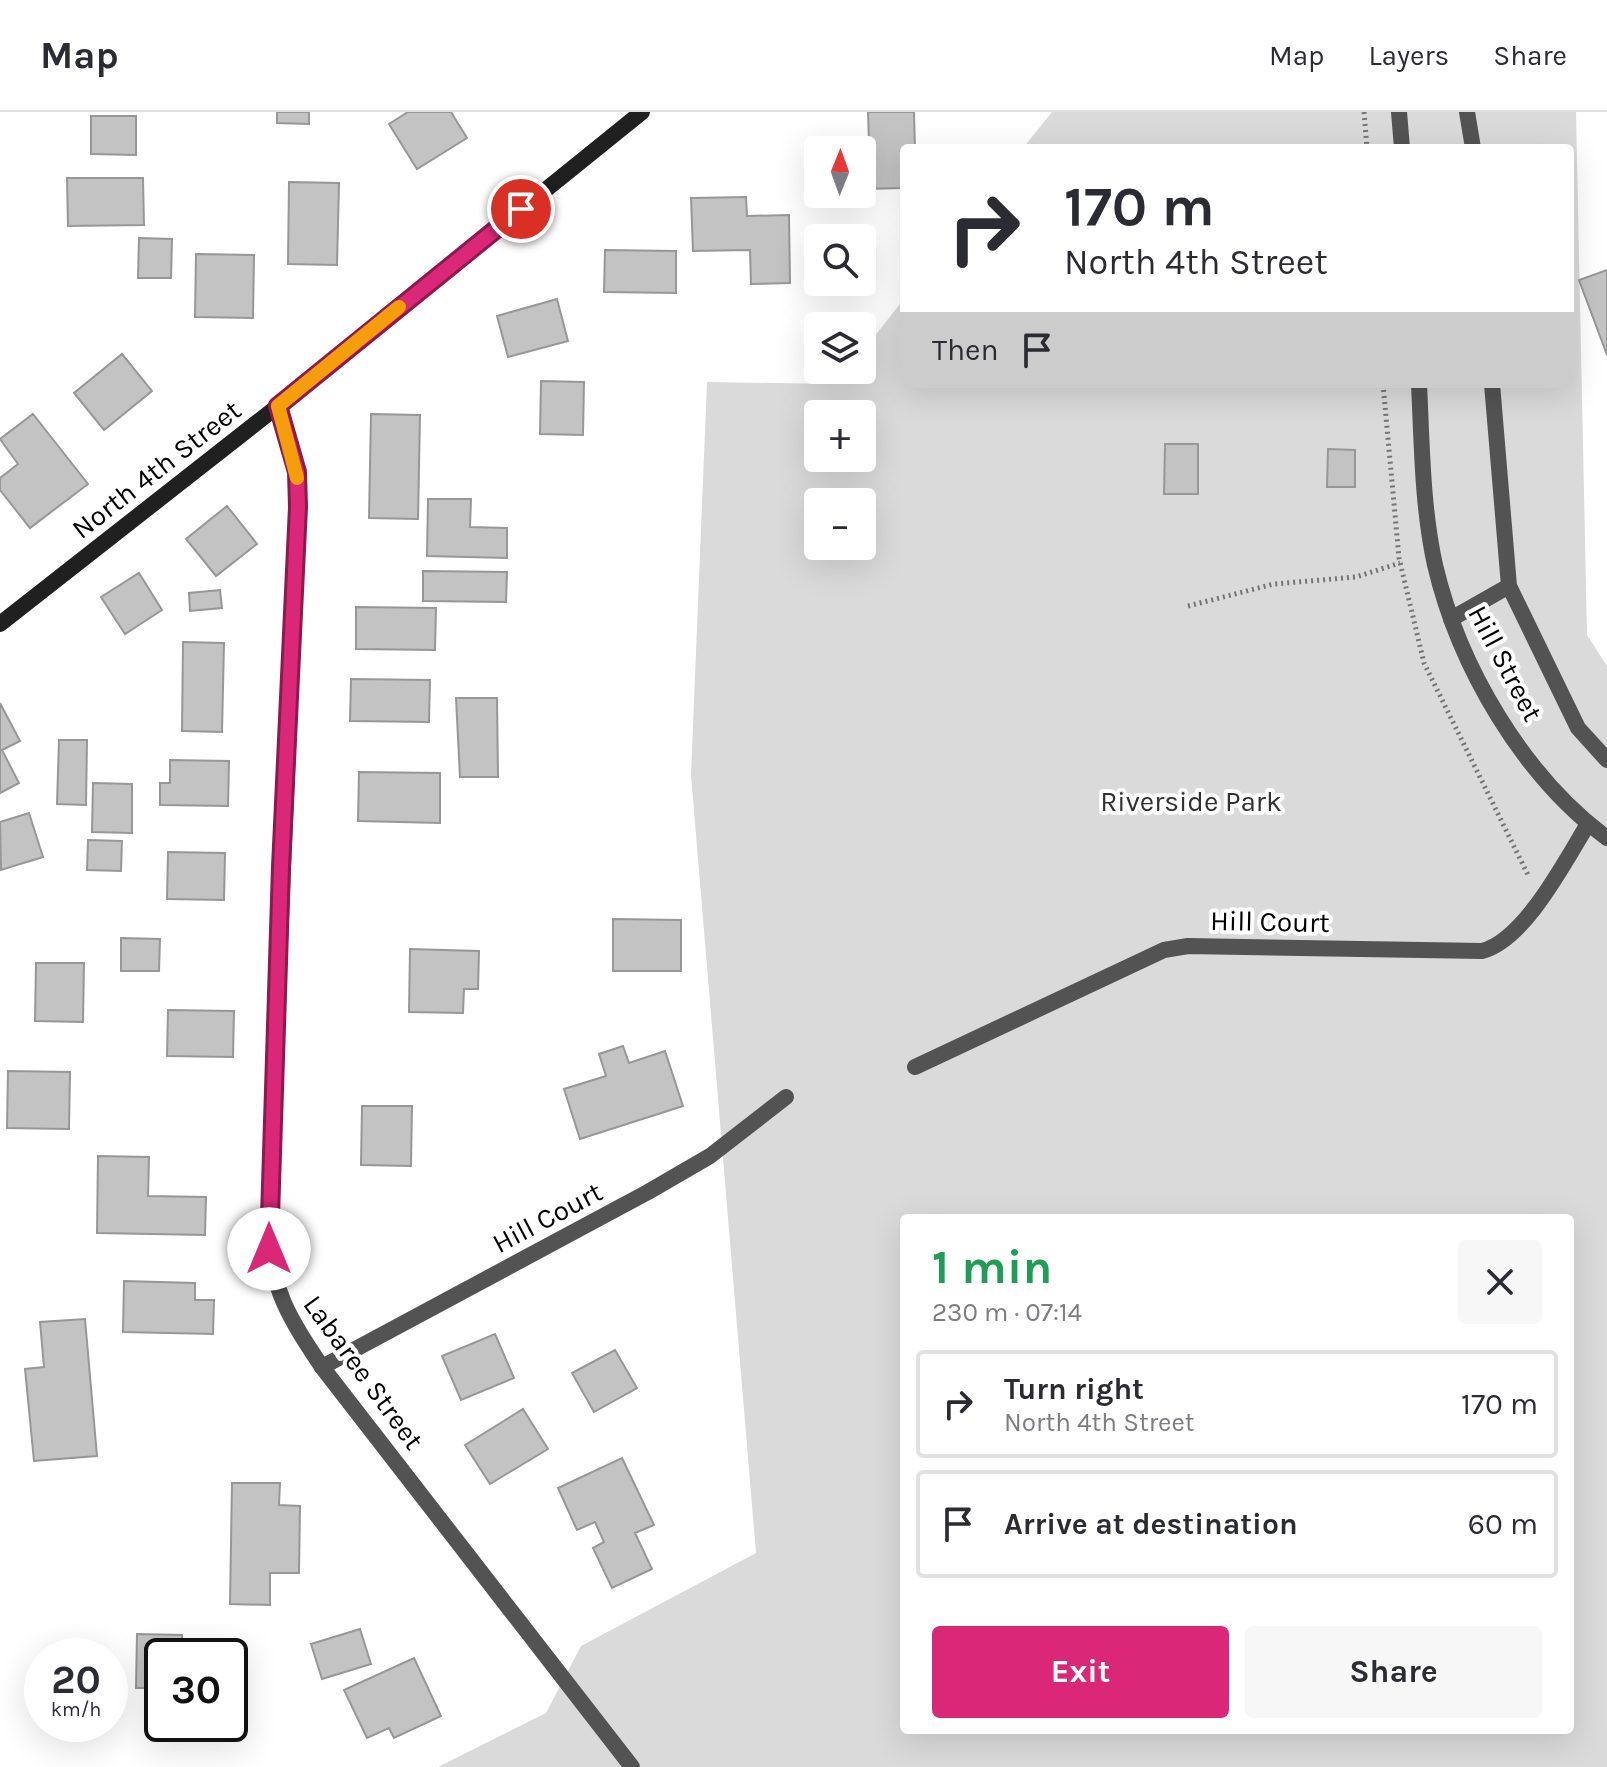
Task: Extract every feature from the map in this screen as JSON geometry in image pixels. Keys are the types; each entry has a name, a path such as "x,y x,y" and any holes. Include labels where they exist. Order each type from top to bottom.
{"street":[{"name":"North 4th Street","path":"0,624 278,406 642,112"},
{"path":"1399,112 1402,144"},
{"path":"1467,112 1472,144"},
{"name":"Hill Street","path":"1419,388 1425,503 1435,563 1463,650 1508,729 1588,824 1607,838"},
{"path":"1492,388 1509,586 1578,728 1607,760"},
{"name":"Labaree Street","path":"278,406 297,472 298,507 268,1231 269,1268 278,1295 322,1367 632,1767"},
{"path":"1451,619 1509,586"},
{"name":"Hill Court","path":"915,1067 1164,950 1188,946 1482,951 1498,947 1540,900 1588,824"},
{"name":"Hill Court","path":"322,1367 710,1156 786,1097"}],"path":[{"path":"1364,112 1367,144"},
{"path":"1188,606 1274,584 1356,577 1400,563"}],"green space":[{"name":"Riverside Park","path":"1052,112 1576,112 1587,635 1607,666 1607,1767 438,1767 546,1713 581,1646 756,1553 691,775 707,382 876,384 876,334 900,304 900,388 1574,388 1574,144 1026,144"}],"building":[{"path":"277,112 309,112 309,124 277,123"},
{"path":"408,112 451,112 467,138 417,169 389,124"},
{"path":"868,112 914,112 915,144 900,144 900,188 876,189 876,136 869,136"},
{"path":"91,116 136,116 136,155 91,154"},
{"path":"67,178 143,178 144,225 68,226"},
{"path":"289,182 339,183 337,265 288,264"},
{"path":"746,197 747,216 789,215 790,283 751,284 750,250 693,251 691,198"},
{"path":"139,238 172,239 171,278 138,278"},
{"path":"605,250 676,251 676,293 604,292"},
{"path":"196,254 254,255 253,318 195,317"},
{"path":"1607,270 1607,355 1579,280"},
{"path":"557,299 568,341 508,357 497,316"},
{"path":"122,354 152,391 104,430 74,393"},
{"path":"541,381 584,382 583,435 540,434"},
{"path":"33,414 88,484 30,528 0,490 0,478 18,464 0,439"},
{"path":"371,414 420,415 418,519 369,518"},
{"path":"1165,444 1198,444 1198,494 1164,494"},
{"path":"1328,449 1355,450 1355,487 1327,487"},
{"path":"428,499 471,499 470,527 507,528 507,558 427,556"},
{"path":"227,506 257,544 216,576 186,539"},
{"path":"423,571 507,572 506,602 423,601"},
{"path":"139,573 162,610 125,634 101,597"},
{"path":"220,590 222,608 190,611 189,593"},
{"path":"356,607 436,608 435,650 356,649"},
{"path":"183,642 224,643 222,732 182,731"},
{"path":"351,679 430,680 429,722 350,721"},
{"path":"456,698 497,698 498,777 460,777"},
{"path":"0,703 20,741 2,750 19,783 0,793"},
{"path":"59,740 87,740 86,805 57,804"},
{"path":"170,760 229,761 228,806 160,805 160,783 170,783"},
{"path":"359,772 440,773 440,823 358,821"},
{"path":"93,783 132,784 132,833 92,832"},
{"path":"29,813 43,857 1,870 0,822"},
{"path":"88,840 122,841 121,871 87,870"},
{"path":"168,852 225,853 224,900 167,899"},
{"path":"613,919 681,920 681,971 613,971"},
{"path":"121,938 160,939 159,971 121,971"},
{"path":"410,949 479,951 478,989 464,989 463,1013 409,1012"},
{"path":"36,963 84,963 83,1022 35,1021"},
{"path":"168,1010 234,1011 233,1057 167,1056"},
{"path":"623,1046 629,1063 665,1051 683,1106 580,1139 564,1089 606,1076 599,1054"},
{"path":"8,1071 70,1072 69,1129 7,1128"},
{"path":"362,1106 412,1106 411,1166 361,1165"},
{"path":"98,1156 149,1157 148,1196 206,1197 205,1235 97,1233"},
{"path":"124,1281 195,1283 195,1300 214,1300 213,1334 123,1332"},
{"path":"85,1319 97,1456 34,1461 25,1369 44,1367 40,1322"},
{"path":"495,1334 514,1378 461,1400 442,1356"},
{"path":"615,1350 637,1388 594,1412 572,1373"},
{"path":"523,1409 548,1449 490,1484 465,1445"},
{"path":"622,1458 654,1525 635,1533 652,1569 612,1588 593,1548 604,1542 595,1522 577,1530 558,1488"},
{"path":"232,1483 280,1483 279,1505 300,1506 299,1573 270,1573 270,1605 230,1604"},
{"path":"360,1629 371,1664 322,1679 311,1644"},
{"path":"137,1634 182,1635 182,1638 144,1638 144,1688 136,1688"},
{"path":"414,1658 441,1716 394,1738 389,1728 367,1738 344,1690"}],"slow traffic":[{"path":"297,478 278,406 399,307"}],"route":[{"path":"269,1249 281,867 298,507 297,472 278,406 521,209"}]}
